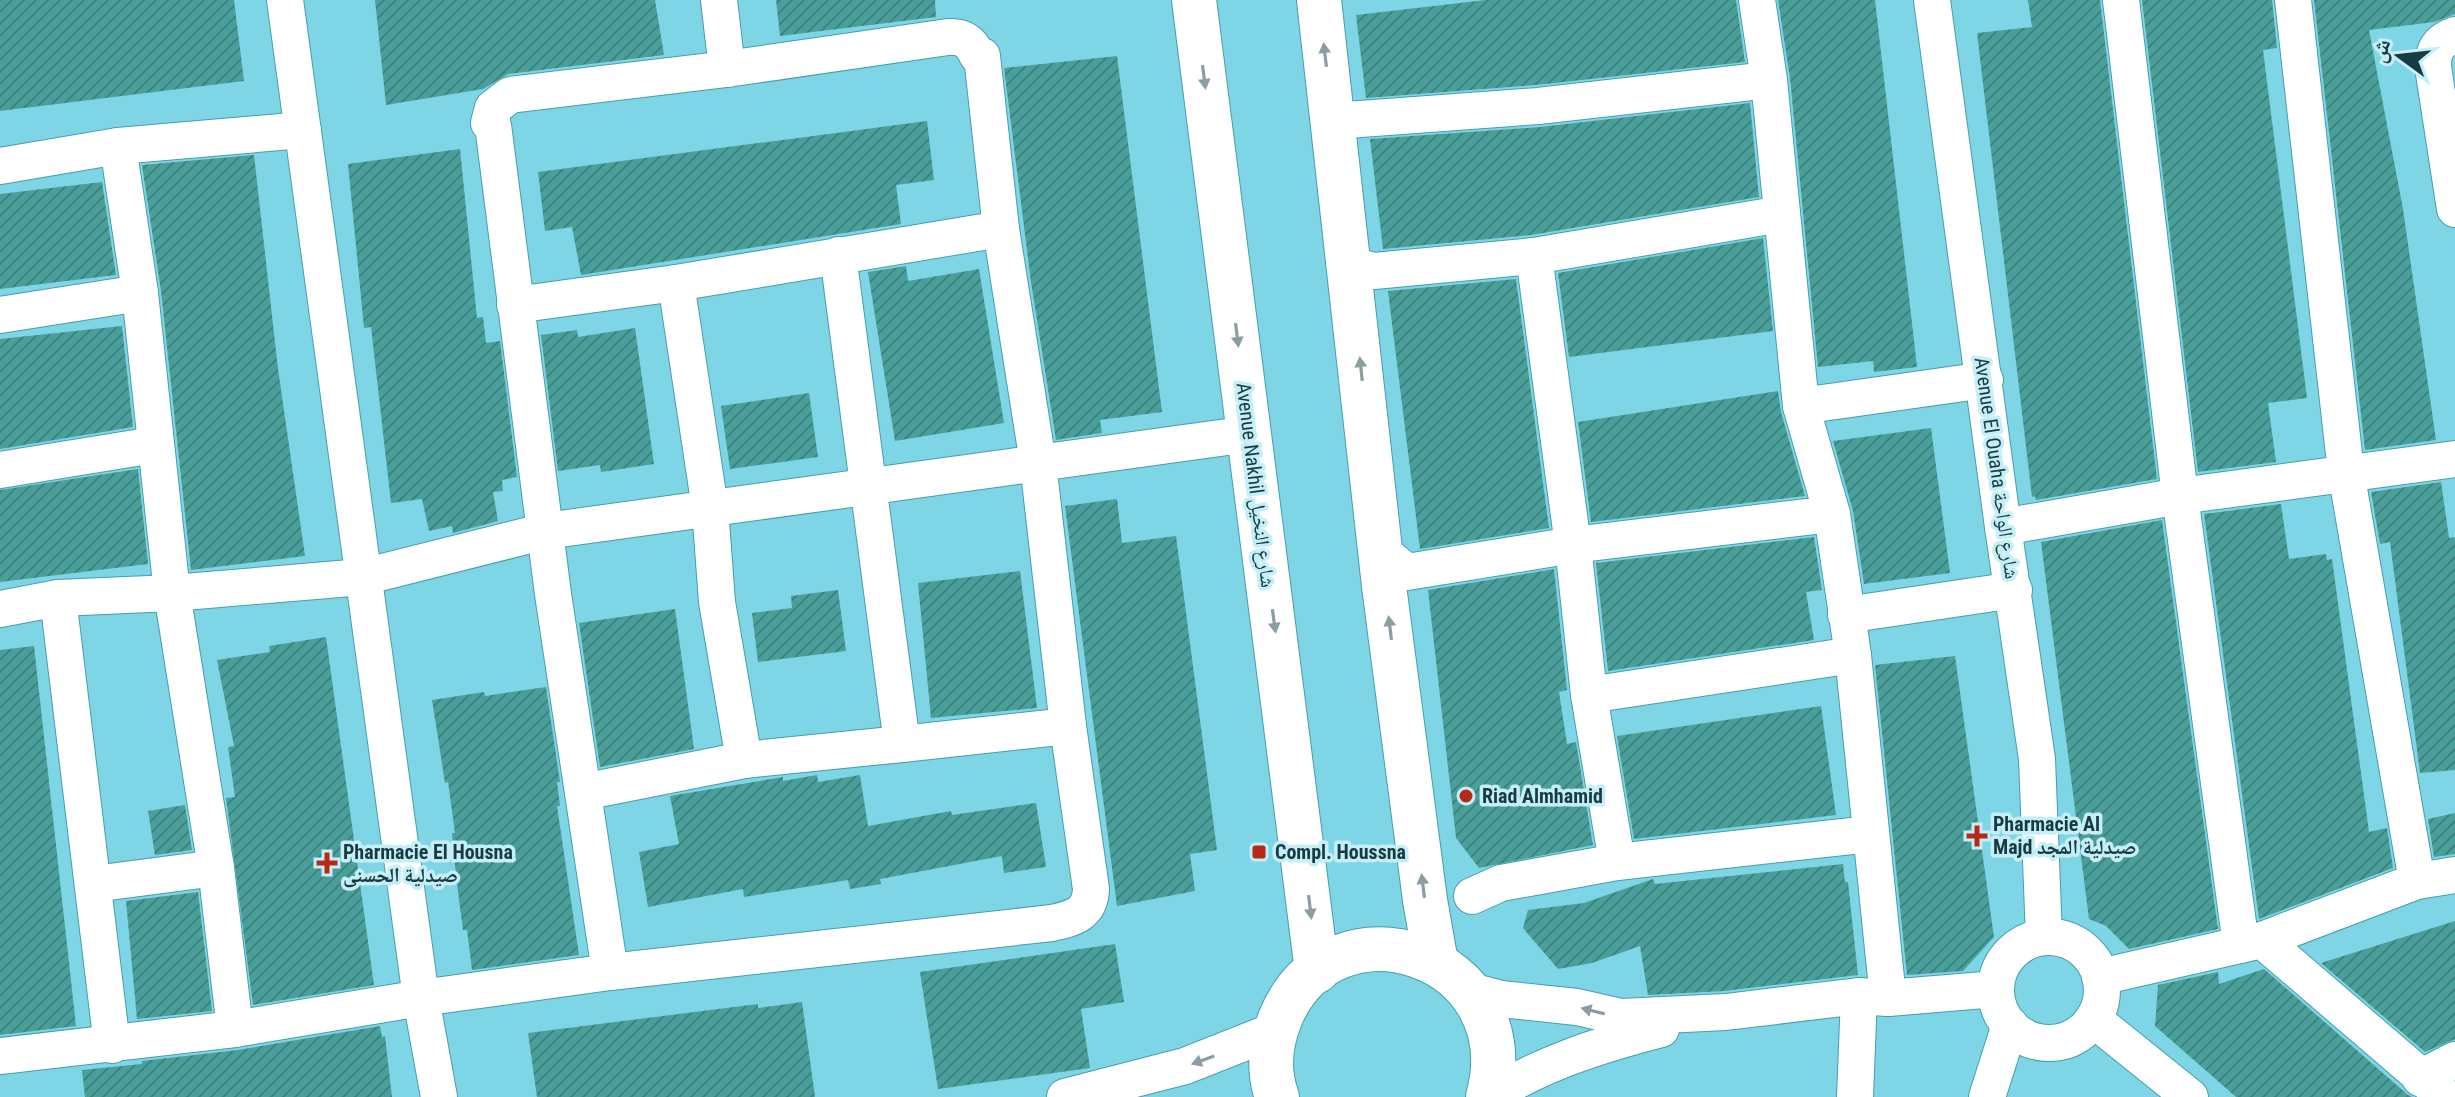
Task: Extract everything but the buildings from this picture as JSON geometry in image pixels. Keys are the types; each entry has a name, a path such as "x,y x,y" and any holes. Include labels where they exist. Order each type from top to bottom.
{"street":[{"path":"285,0 421,998 439,1097"},
{"path":"719,0 727,69"},
{"name":"Avenue Nakhil شارع النخيل","path":"1194,0 1317,971"},
{"path":"1319,0 1381,551 1425,900 1436,963"},
{"path":"1757,0 1769,80 1801,406 1832,514 1853,655 1870,834 1874,997 1855,1097"},
{"name":"Avenue El Ouaha شارع الواحة","path":"1932,0 2037,759 2044,937"},
{"path":"2121,0 2180,496 2252,942 2433,1087 2455,1060"},
{"path":"2293,0 2346,472 2417,881"},
{"path":"2454,193 2433,59 2440,42 2455,35"},
{"path":"0,1056 235,1029 421,998 610,972 1052,923 1080,915 1091,900 1091,889 1068,726 1038,463 1001,229 982,56 977,55 963,38 948,37 727,69 510,95 493,108 489,123 493,125 546,531 610,972"},
{"path":"1333,121 1538,106 1769,80"},
{"path":"0,166 118,146 303,130"},
{"path":"118,146 140,293 172,593 216,868 235,1029"},
{"path":"1349,264 1374,271 1534,256 1782,214"},
{"path":"515,305 676,283 1001,229"},
{"path":"838,255 902,744"},
{"path":"1534,256 1573,545 1589,695 1617,862"},
{"path":"676,283 710,508 717,602 744,760"},
{"path":"0,315 140,293"},
{"path":"1801,406 1985,380"},
{"path":"0,609 58,598 172,593 363,577 546,531 1249,434"},
{"path":"0,470 154,445"},
{"path":"2003,527 2180,496 2455,459"},
{"path":"1381,551 1407,572 1573,545 1832,514"},
{"path":"1846,615 2014,590"},
{"path":"58,598 112,1045"},
{"path":"1589,695 1853,655"},
{"path":"583,792 744,760 1068,726"},
{"path":"1472,896 1501,883 1617,862 1870,834"},
{"path":"94,884 216,868"},
{"path":"2100,977 2252,942 2417,881 2455,875"},
{"path":"2044,937 2063,939 2079,946 2096,965 2100,977 2100,1003 2093,1019 2077,1034 2056,1042 2027,1038 2010,1025 1999,1006 1996,989 1999,972 2012,952 2021,944 2044,937"},
{"path":"1277,1097 1271,1061 1276,1030 1292,997 1317,971 1354,953 1382,949 1410,953 1436,963 1470,991 1486,1019 1494,1049 1493,1081 1488,1097"},
{"path":"1470,991 1501,999 1577,1007 1621,1017 1726,1012 1996,989"},
{"path":"1488,1097 1564,1057 1726,1012"},
{"path":"2093,1019 2190,1097"},
{"path":"1987,1097 2010,1025"},
{"path":"1065,1097 1185,1066 1276,1030"}],"place":[{"name":"Riad Almhamid","path":"1466,796"},
{"name":"Pharmacie Al Majd صيدلية المجد","path":"1977,836"},
{"name":"Compl. Houssna","path":"1259,852"},
{"name":"Pharmacie El Housna صيدلية الحسنى","path":"327,863"}]}
